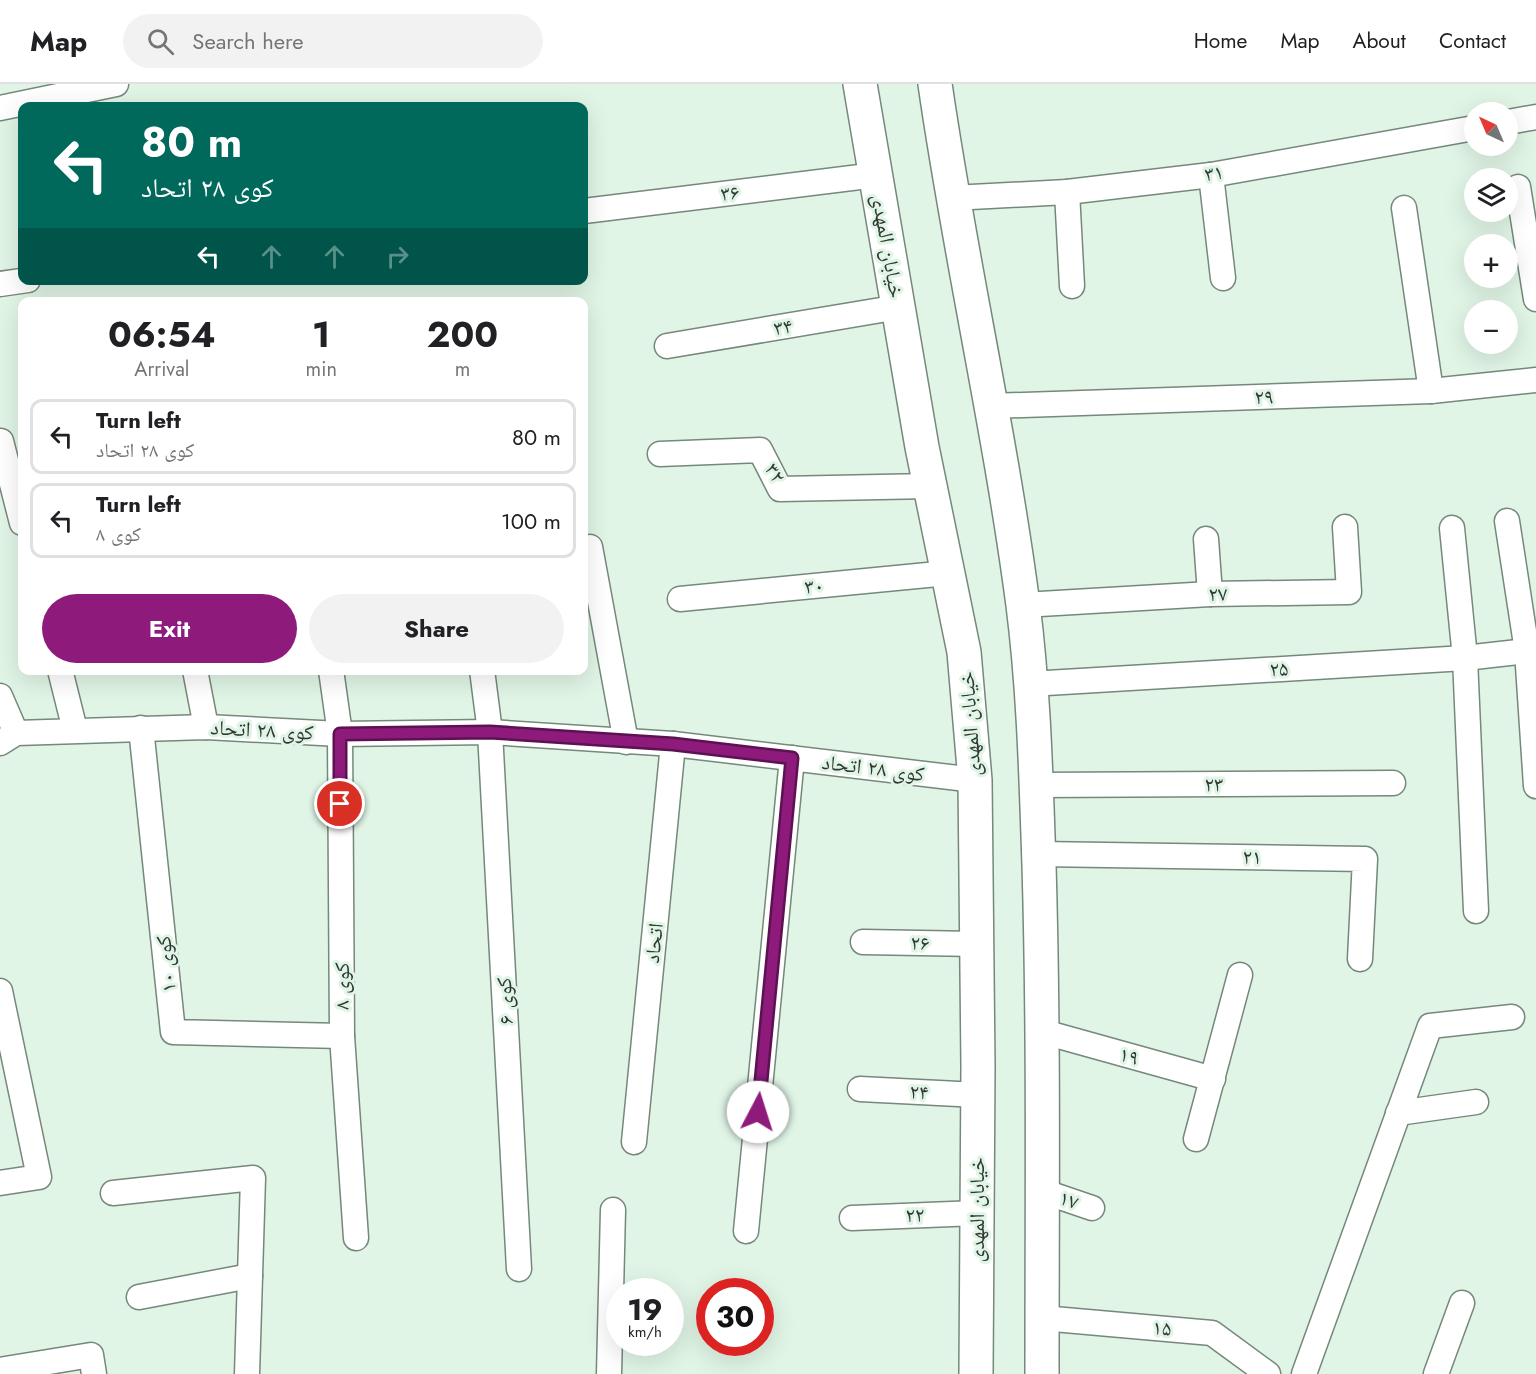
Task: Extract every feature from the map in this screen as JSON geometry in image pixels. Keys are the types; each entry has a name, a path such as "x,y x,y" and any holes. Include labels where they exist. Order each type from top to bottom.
{"street":[{"path":"29,102 116,84"},
{"name":"خیابان المهدی","path":"860,84 930,486 964,652 975,780 978,1095 976,1374"},
{"path":"935,84 952,198 991,406 1023,606 1030,684 1039,854 1044,1032 1045,1192 1042,1374"},
{"path":"0,108 18,104"},
{"path":"1518,120 1536,117"},
{"name":"۳۱","path":"952,198 1067,192 1211,174 1464,130"},
{"path":"1211,174 1223,278"},
{"name":"۳۶","path":"588,211 876,175"},
{"path":"1518,187 1536,299"},
{"path":"1067,192 1072,286"},
{"path":"1404,208 1431,391"},
{"path":"0,284 18,281"},
{"name":"۳۴","path":"667,346 899,307"},
{"name":"۲۹","path":"991,406 1431,391 1536,380"},
{"path":"1,441 18,507"},
{"name":"۳۲","path":"660,454 760,450 780,489 930,486"},
{"path":"1507,521 1527,651 1536,786"},
{"name":"۲۷","path":"1023,606 1210,594 1350,592 1345,528"},
{"path":"1452,528 1465,658 1476,911"},
{"path":"1206,539 1210,594"},
{"path":"590,547 626,742"},
{"name":"۳۰","path":"680,599 948,573"},
{"name":"۲۵","path":"1030,684 1465,658 1527,651"},
{"path":"61,675 75,730"},
{"path":"196,675 206,727"},
{"name":"کوی ۸","path":"332,675 340,734 342,1036 356,1238"},
{"name":"کوی ۶","path":"483,675 490,732 519,1269"},
{"path":"0,696 8,738"},
{"name":"کوی ۲۸ اتحاد","path":"8,738 75,730 206,727 340,734 490,732 673,744 975,780"},
{"name":"کوی ۱۰","path":"141,728 173,1032 342,1036"},
{"name":"اتحاد","path":"634,1142 673,744"},
{"path":"746,1231 792,758"},
{"name":"۲۳","path":"1036,785 1393,783"},
{"name":"۲۱","path":"1039,854 1365,859 1360,959"},
{"name":"۲۶","path":"863,942 977,944"},
{"path":"1196,1139 1214,1079 1240,975"},
{"path":"0,991 39,1177 0,1183"},
{"path":"1304,1374 1430,1026 1512,1017"},
{"name":"۱۹","path":"1044,1032 1214,1079"},
{"name":"۲۴","path":"860,1089 978,1095"},
{"path":"1398,1113 1476,1102"},
{"path":"113,1193 253,1178 247,1374"},
{"name":"۱۷","path":"1045,1192 1092,1209"},
{"path":"609,1374 613,1210"},
{"name":"۲۲","path":"852,1218 977,1213"},
{"path":"139,1297 250,1276"},
{"path":"1436,1374 1462,1303"},
{"name":"۱۵","path":"1042,1318 1212,1333 1268,1374"},
{"path":"0,1370 91,1354 94,1374"}],"route":[{"path":"340,804 340,734 490,732 673,744 792,758 758,1112"}]}
